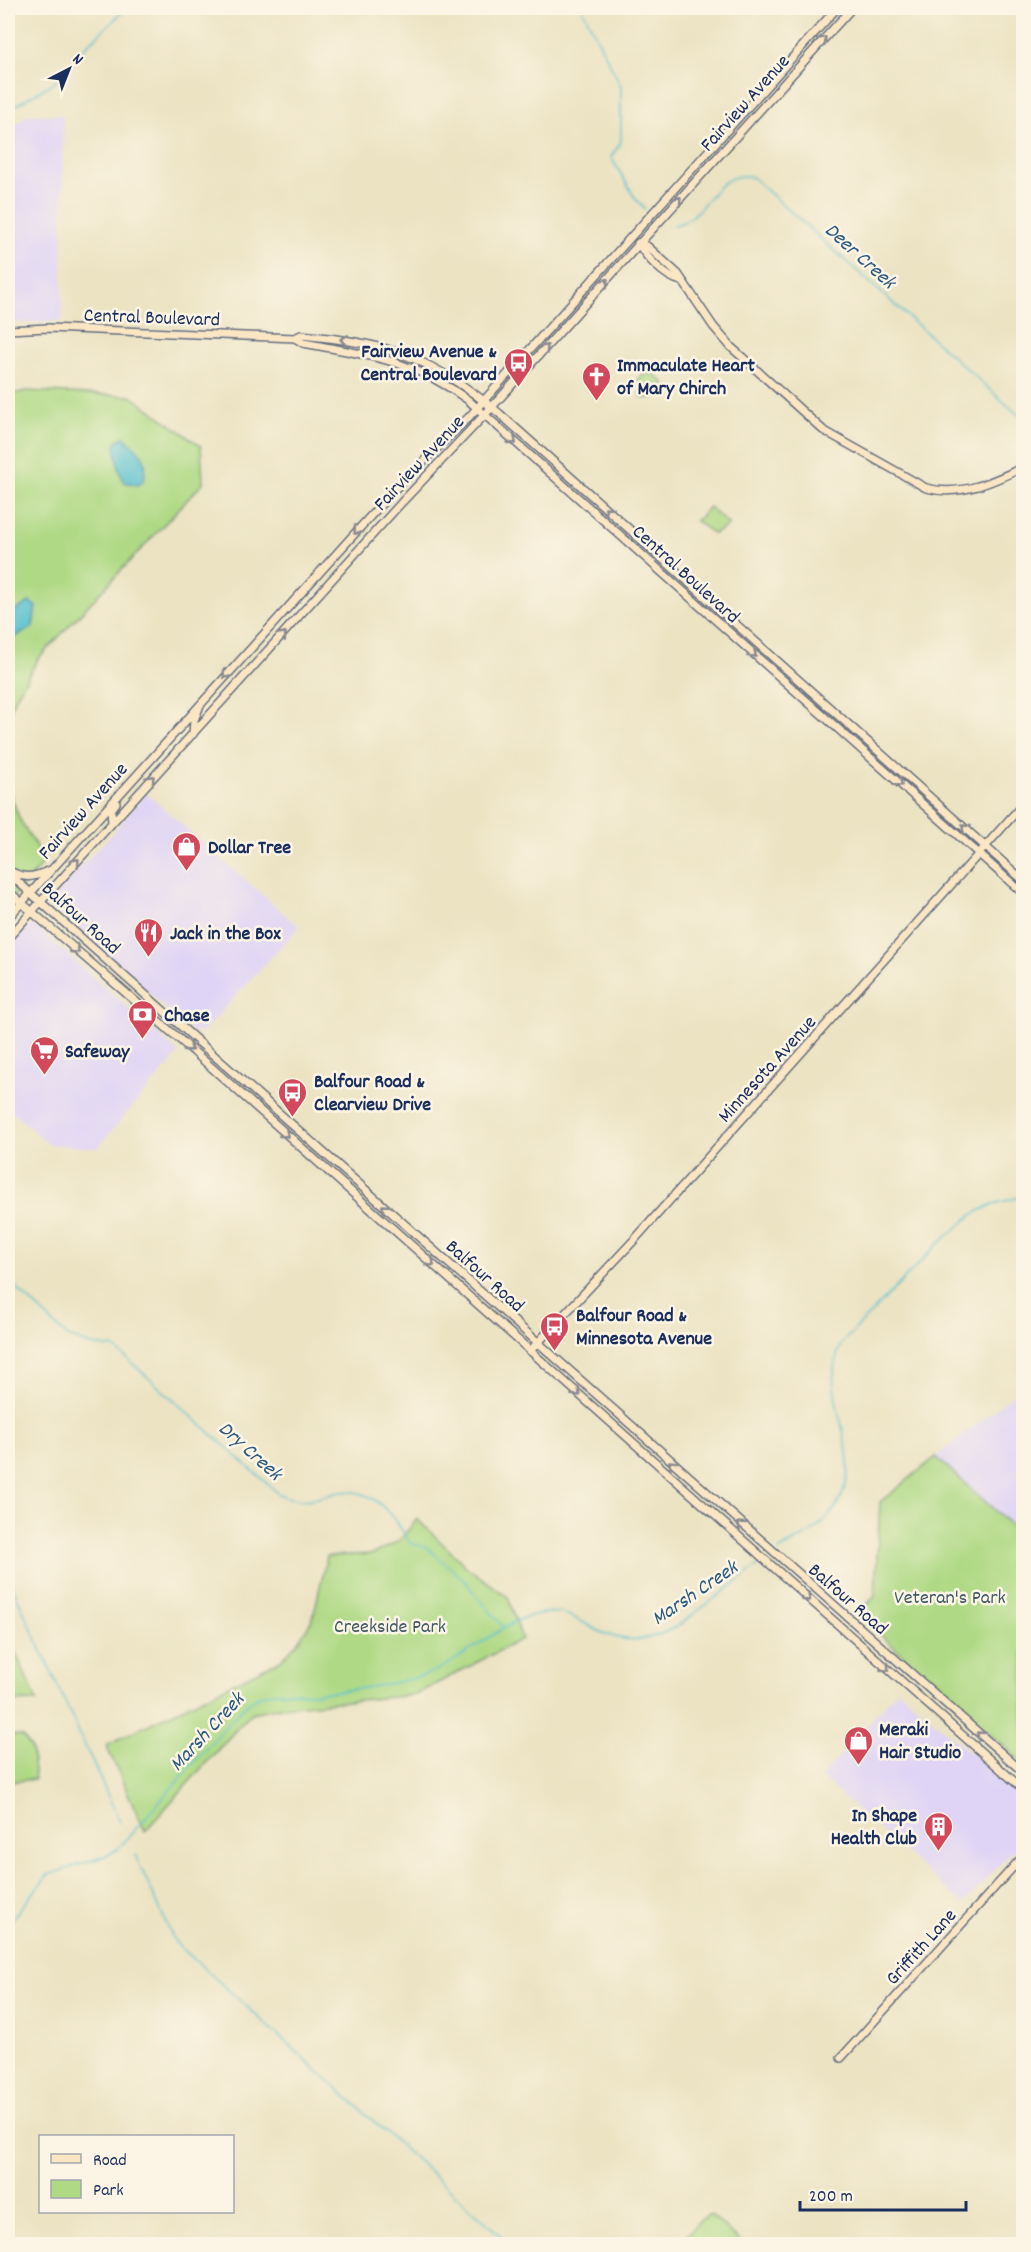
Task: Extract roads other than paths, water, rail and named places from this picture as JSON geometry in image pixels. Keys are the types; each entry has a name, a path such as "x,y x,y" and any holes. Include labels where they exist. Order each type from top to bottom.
{"main road":[{"name":"Fairview Avenue","path":"8,918 394,490 477,408 837,8"},
{"name":"Fairview Avenue","path":"8,938 852,8"},
{"path":"631,237 639,244 647,246 678,274 731,347 823,429 842,442 926,488 938,491 969,489 1023,468"},
{"name":"Central Boulevard","path":"8,330 48,328 295,338 301,335 384,347 435,367 484,400 1023,881"},
{"name":"Central Boulevard","path":"295,338 303,343 381,356 409,366 431,375 477,408 1023,894"},
{"path":"193,734 194,720 205,698"},
{"path":"112,822 111,810 138,780 138,772"},
{"name":"Minnesota Avenue","path":"530,1351 664,1206 1023,803"},
{"path":"8,872 30,878 50,870"},
{"name":"Balfour Road","path":"8,872 766,1548 1023,1773"},
{"name":"Balfour Road","path":"8,891 1023,1790"},
{"name":"Griffith Lane","path":"840,2058 1023,1855"}],"water":[{"path":"124,437 144,459 144,480 138,485 124,482 119,470 115,445 119,439"},
{"path":"29,602 36,606 33,627 8,641 8,615"}],"waterway":[{"name":"Deer Creek","path":"8,110 58,80 84,48 127,8"},
{"name":"Deer Creek","path":"582,8 621,86 621,142 611,157 635,198 645,209"},
{"name":"Deer Creek","path":"674,225 695,214 728,180 739,176 752,177 1024,420"},
{"name":"Marsh Creek","path":"779,1551 811,1532 834,1509 846,1485 848,1462 834,1390 834,1367 842,1343 936,1246 972,1215 993,1204 1024,1196"},
{"name":"Dry Creek","path":"8,1280 68,1337 91,1345 115,1348 279,1494 293,1499 306,1500 346,1492 370,1497 388,1512 411,1544 425,1546 461,1577 504,1628"},
{"name":"Marsh Creek","path":"8,1924 48,1875 108,1855 118,1849 240,1710 256,1697 275,1692 312,1693 355,1689 425,1675 458,1658 507,1626 542,1613 568,1615 605,1634 616,1637 649,1638 682,1623 763,1562"},
{"path":"8,1577 120,1822"},
{"path":"135,1855 175,1942 510,2244"}],"place":[{"name":"Fairview Avenue & Central Boulevard","path":"518,388"},
{"name":"Immaculate Heart of Mary Chirch","path":"596,402"},
{"name":"Dollar Tree","path":"187,872"},
{"name":"Jack in the Box","path":"149,958"},
{"name":"Chase","path":"143,1040"},
{"name":"Safeway","path":"44,1076"},
{"name":"Balfour Road & Clearview Drive","path":"293,1118"},
{"name":"Balfour Road & Minnesota Avenue","path":"555,1352"},
{"name":"Meraki Hair Studio","path":"858,1766"},
{"name":"In Shape Health Club","path":"938,1852"}],"park label":[{"name":"Veteran's Park","path":"950,1596"},
{"name":"Creekside Park","path":"390,1625"}]}
